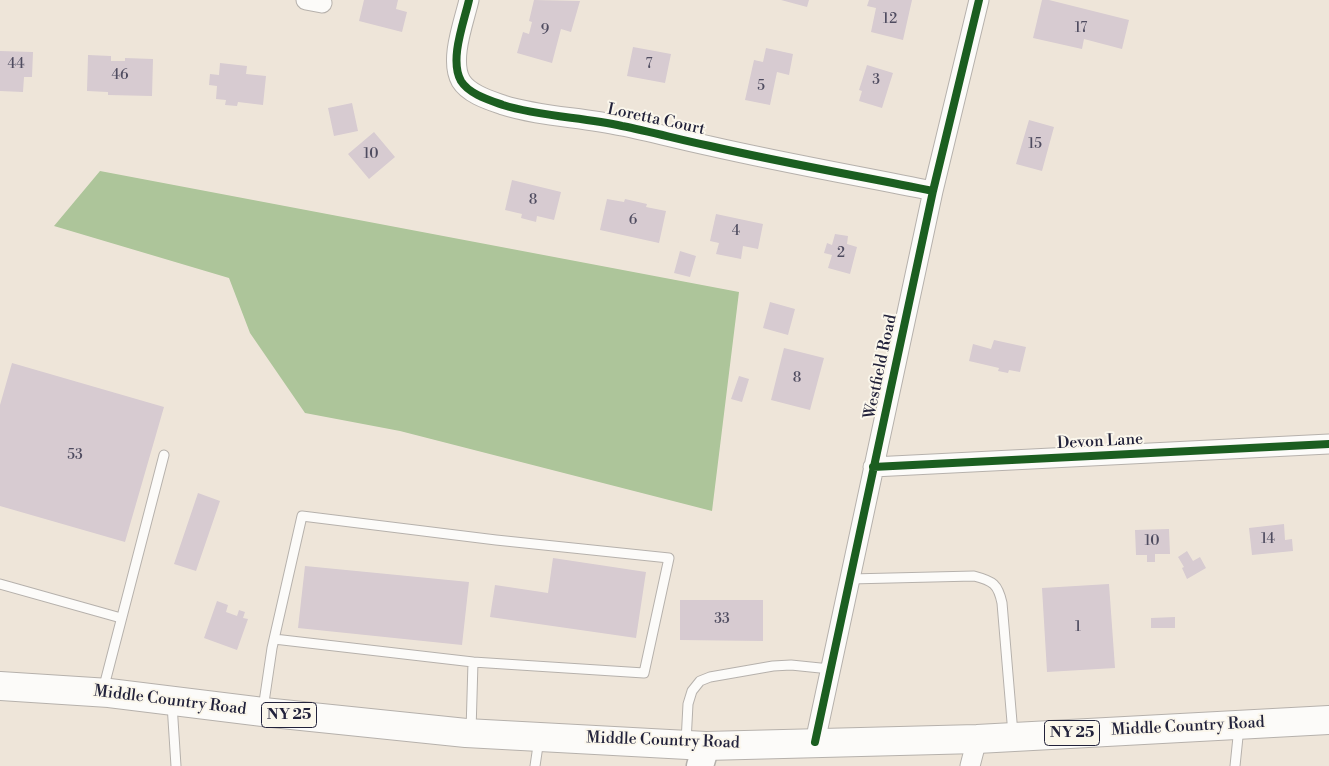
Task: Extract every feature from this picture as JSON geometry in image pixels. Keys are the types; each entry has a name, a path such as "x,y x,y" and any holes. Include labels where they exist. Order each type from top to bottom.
{"main road":[{"name":"Middle Country Road","path":"0,686 102,692 263,712 471,733 539,736 697,752 815,742 1013,737 1329,720"}],"street":[{"name":"Loretta Court","path":"469,0 455,59 456,70 461,81 470,90 504,105 552,115 621,125 711,147 933,191"},
{"name":"Westfield Road","path":"815,742 933,191 979,0"},
{"name":"Devon Lane","path":"873,468 1329,444"},
{"path":"970,766 977,738"}],"lane":[{"path":"102,692 164,455"},
{"path":"263,712 274,639 302,516 496,540 669,558 644,673 473,662 274,639"},
{"path":"849,580 974,576 990,580 999,590 1002,603 1013,737"},
{"path":"0,584 122,618"},
{"path":"471,733 473,662"},
{"path":"697,752 688,704 692,691 700,681 710,676 773,666 796,665 830,669"},
{"path":"171,701 176,766"},
{"path":"1235,766 1239,724"},
{"path":"535,766 539,736"}],"green space":[{"path":"100,171 739,292 712,511 400,431 305,413 250,333 229,278 54,226"}],"building":[{"path":"364,0 398,0 396,9 407,12 402,32 359,21"},
{"path":"534,0 580,1 571,32 561,29 552,63 517,53 523,32 529,34 532,22 529,21"},
{"path":"781,0 809,0 807,7"},
{"path":"869,0 912,0 903,40 871,32 876,8 867,6"},
{"path":"1042,0 1049,0 1129,20 1122,49 1084,39 1082,49 1033,38"},
{"path":"633,47 671,54 665,83 627,76"},
{"path":"766,48 793,54 789,75 777,72 770,105 745,100 754,60 763,62"},
{"path":"0,51 33,52 32,77 24,77 23,92 0,91"},
{"path":"88,55 111,56 111,61 125,61 125,58 153,59 152,96 108,95 108,92 87,91"},
{"path":"220,63 247,66 246,74 266,76 263,105 238,102 237,106 225,105 226,100 216,99 217,86 209,85 210,74 219,75"},
{"path":"867,65 893,73 882,108 859,101 862,91 859,90"},
{"path":"352,103 358,131 334,136 328,108"},
{"path":"1029,120 1054,127 1042,171 1016,164"},
{"path":"374,132 395,157 369,179 348,154"},
{"path":"512,180 561,192 554,220 537,216 536,222 521,218 522,214 505,210"},
{"path":"607,199 624,202 625,199 647,204 646,207 666,211 659,243 600,230"},
{"path":"716,214 763,224 758,249 743,246 741,259 716,254 719,243 710,241"},
{"path":"835,234 848,236 847,244 857,247 850,274 828,268 832,255 824,253 827,243 832,245"},
{"path":"680,251 696,256 690,277 674,273"},
{"path":"770,302 795,309 788,335 763,328"},
{"path":"994,340 1026,347 1020,372 1009,370 1008,373 998,371 999,368 969,361 973,344 991,349"},
{"path":"784,348 824,358 810,410 771,400"},
{"path":"12,363 164,407 125,542 0,506 0,405"},
{"path":"739,376 749,379 742,402 731,399"},
{"path":"198,493 220,501 196,571 174,564"},
{"path":"1284,524 1285,540 1292,539 1293,551 1252,555 1249,528"},
{"path":"1169,529 1170,554 1155,554 1155,562 1147,562 1147,555 1136,555 1135,530"},
{"path":"1187,551 1193,561 1200,557 1206,568 1187,579 1182,568 1184,567 1178,557"},
{"path":"553,558 646,572 636,638 490,617 495,585 548,593"},
{"path":"305,566 469,582 462,645 298,628"},
{"path":"1109,584 1115,668 1047,672 1042,588"},
{"path":"680,600 763,600 763,641 680,640"},
{"path":"217,601 228,605 226,612 237,616 239,610 245,612 243,618 248,619 237,650 204,638"},
{"path":"1175,617 1175,628 1151,628 1151,618"}],"cycle path":[{"path":"469,0 459,41 456,63 461,81 465,86 486,99 517,109 633,128 699,144 933,191"},
{"path":"815,742 933,191 979,0"},
{"path":"873,467 1329,444"}]}
